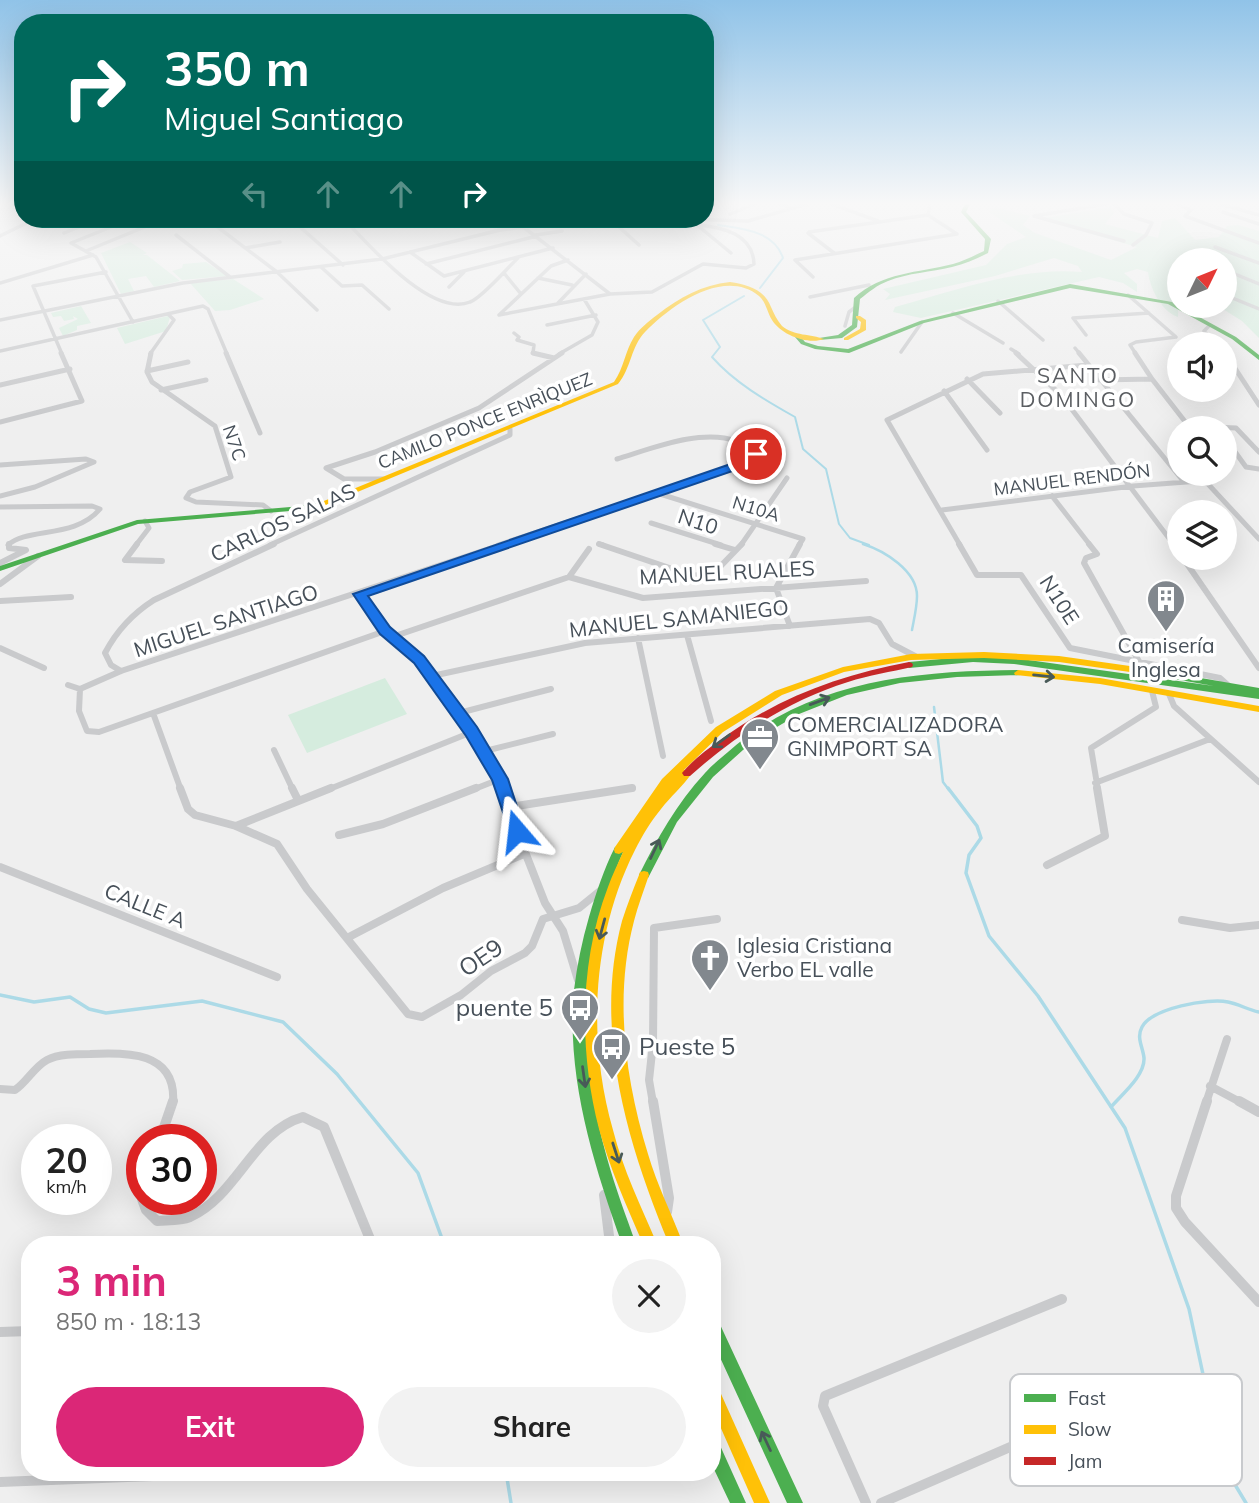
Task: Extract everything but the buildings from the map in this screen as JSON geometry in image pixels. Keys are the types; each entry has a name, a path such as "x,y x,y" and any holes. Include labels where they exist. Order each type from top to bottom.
{"main road":[{"path":"798,337 839,337 854,329 858,317 858,296 869,285 915,274"},
{"name":"CAMILO PONCE ENRÌQUEZ","path":"0,569 114,528 145,521 271,511 331,501 616,383 628,371 636,337 701,288 729,285 754,290 764,298 778,326 798,337"},
{"path":"798,337 809,346 849,351 922,322 1066,286 1167,302"},
{"path":"827,350 829,344 862,332 864,321 858,317"},
{"path":"1200,318 1259,358"},
{"path":"626,1236 601,1170 580,1042 579,982 600,891 632,823 674,768 715,731 761,702 820,676 858,665 944,653 1018,655 1259,691"},
{"path":"647,1236 616,1157 600,1099 594,995 598,945 622,862 675,784 705,753 767,710 795,696 850,677 935,661 1016,661 1259,696"},
{"path":"673,1236 645,1172 627,1105 619,1054 619,960 627,918 660,838 688,796 707,774 781,716 836,695 895,680 985,672 1085,680 1259,709"},
{"path":"721,1343 794,1503"},
{"path":"721,1410 762,1503"},
{"path":"721,1466 738,1503"}],"street":[{"path":"0,283 30,274"},
{"path":"0,422 82,401 71,369 33,286 95,274"},
{"path":"107,274 133,322"},
{"path":"226,274 230,277"},
{"path":"0,320 183,282 257,274"},
{"path":"279,274 317,310"},
{"path":"329,274 342,286 362,285 389,309"},
{"path":"402,274 433,297 469,303 503,274"},
{"path":"449,287 461,274"},
{"path":"505,274 521,294"},
{"path":"542,274 499,315 610,294 652,292 685,274"},
{"path":"586,274 610,294"},
{"path":"559,303 572,285 586,274"},
{"path":"810,274 813,277"},
{"path":"1237,275 1259,284"},
{"path":"538,278 572,285"},
{"path":"810,297 869,285"},
{"path":"1128,295 1169,332"},
{"path":"385,479 356,481 332,474 326,468 375,452 472,412 593,335 598,328 596,315 584,299"},
{"path":"1237,300 1259,309"},
{"path":"998,301 1043,340"},
{"path":"845,326 849,312 857,306"},
{"path":"0,351 206,307 260,433"},
{"path":"953,313 1003,343"},
{"path":"1086,335 1073,318 1149,313"},
{"path":"168,314 174,320 172,326 152,351 146,363 147,371 188,362"},
{"path":"547,325 596,315"},
{"path":"901,352 922,322"},
{"path":"1205,332 1210,325"},
{"path":"514,333 519,337 519,343 534,345 533,353 554,358"},
{"path":"1167,339 1130,345 1181,416"},
{"path":"1075,348 1098,380 1167,462"},
{"path":"1012,349 1038,368 1133,486 1167,535"},
{"path":"942,510 889,424 887,420 890,416 983,374 1087,365"},
{"path":"0,385 71,369"},
{"name":"N7C","path":"147,371 161,390 176,403 210,419 215,426 231,477 190,492 186,498 196,502 263,505 271,511"},
{"path":"1237,371 1258,403"},
{"path":"967,379 1000,413"},
{"path":"1098,380 1152,379"},
{"path":"161,390 206,380"},
{"path":"944,391 987,450"},
{"name":"CARLOS SALAS","path":"121,671 111,665 105,653 116,630 144,606 317,522 510,435 510,429"},
{"path":"1237,429 1259,452"},
{"name":"MIGUEL SANTIAGO","path":"80,689 121,671 660,494 752,461 756,454 743,442 709,438 672,443 617,459"},
{"path":"1237,455 1246,467 1259,469"},
{"path":"0,465 94,461 35,487 0,496"},
{"path":"599,544 693,576 718,571 787,478"},
{"name":"MANUEL RENDÓN","path":"942,510 1167,483"},
{"name":"MANUEL RENDÓN","path":"1209,486 1259,539"},
{"name":"N10A","path":"660,494 803,539 776,588"},
{"path":"1052,496 1097,554 1086,558 1084,563 1142,665 1220,678 1229,686"},
{"path":"0,507 92,506 100,509 95,516 82,524 8,544 9,548 26,550 0,563"},
{"name":"N10E","path":"942,510 977,575 984,578 1013,572 1021,575 1068,645 1077,652 1142,665"},
{"path":"145,521 149,528 125,560 162,561"},
{"name":"N10","path":"651,523 735,550"},
{"path":"392,637 569,577 589,549"},
{"path":"0,584 7,576 34,563 38,556"},
{"path":"1191,570 1259,668"},
{"name":"MANUEL RUALES","path":"569,577 643,598 866,581"},
{"path":"776,588 790,626"},
{"path":"359,594 385,631 419,659 485,751 500,779 524,854 552,915 563,931 572,968 579,982"},
{"path":"0,601 71,597"},
{"name":"MANUEL SAMANIEGO","path":"432,676 585,643 875,620 892,644 915,656"},
{"path":"68,684 80,689 79,712 87,730 92,733 385,631"},
{"path":"687,635 711,721"},
{"path":"638,638 663,756"},
{"path":"0,648 44,668"},
{"path":"459,713 551,689"},
{"path":"1047,864 1105,836 1091,748 1152,710 1156,703 1152,691"},
{"path":"1169,694 1174,706 1259,782"},
{"path":"153,713 188,809 195,815 236,826 277,844 307,890 347,938 443,888 524,854"},
{"path":"236,826 472,732"},
{"path":"485,751 553,734"},
{"path":"1095,783 1104,782 1210,739"},
{"path":"274,750 298,800"},
{"path":"339,835 383,824 500,779"},
{"path":"510,807 633,788"},
{"name":"CALLE A","path":"0,867 277,977"},
{"path":"552,915 579,908 600,891"},
{"name":"OE9","path":"347,938 408,1014 422,1017 461,995 491,971 525,953 532,946 543,919 552,915"},
{"path":"666,1221 668,1198 649,1080 653,1043 654,928 718,919"},
{"path":"1182,920 1230,928 1259,925"},
{"path":"1227,1039 1176,1196 1176,1208 1185,1222 1259,1302"},
{"path":"0,1089 6,1092 19,1088 37,1066 53,1057 139,1054 149,1056 168,1076 173,1087 172,1112 167,1124"},
{"path":"1210,1086 1259,1112"},
{"path":"217,1200 229,1190 275,1126 290,1117 303,1116 315,1119 324,1127 369,1236"},
{"path":"601,1170 609,1236"},
{"path":"152,1215 157,1220 183,1221 198,1215"},
{"path":"866,1503 823,1406 825,1396 1062,1299"},
{"path":"0,1332 21,1331"},
{"path":"881,1503 1010,1447"},
{"path":"0,1482 26,1481"}],"green space":[{"path":"111,274 171,274 180,281 154,287 146,276 128,279 134,291 121,294"},
{"path":"175,274 227,276 182,280"},
{"path":"947,274 1001,274 885,300 890,294 883,289"},
{"path":"1025,274 1125,274 1137,284 1137,292 1123,283 1099,277 921,318 893,312 895,307 988,281"},
{"path":"1148,274 1167,274 1167,311 1157,298"},
{"path":"1237,274 1259,274 1259,338 1237,318"},
{"path":"233,279 264,299 230,310 215,311 190,283"},
{"path":"81,306 91,323 77,326 77,330 63,336 59,328 78,319 73,316 74,319 64,321 61,316 53,317 51,313"},
{"path":"170,317 166,331 125,344 117,328"},
{"path":"385,678 407,714 307,753 288,715"}],"waterway":[{"path":"760,288 771,274"},
{"path":"744,296 703,320 720,347 712,357 740,383 795,417 803,449 826,469 839,524 850,538 869,545"},
{"path":"863,544 890,557 912,578 917,596 912,630"},
{"path":"934,707 943,782 949,790"},
{"path":"948,788 977,826 981,838 969,855 966,873 989,936 1038,996 1111,1107"},
{"path":"0,995 34,1002 70,997 89,1009 106,1013 202,1001 283,1022 337,1074 418,1173 441,1236"},
{"path":"1111,1107 1141,1072 1144,1058 1140,1035 1148,1020 1181,1006 1219,1001 1259,1012"},
{"path":"1111,1107 1125,1128 1189,1309 1203,1374"},
{"path":"507,1481 511,1503"},
{"path":"1236,1486 1246,1503"}],"traffic: fast":[{"path":"821,339 840,337 855,326 857,298 871,287 906,274"},
{"path":"798,337 803,343 817,348 849,351 922,322 1070,286 1170,303 1234,338 1259,358"},
{"path":"0,569 137,522 302,508 323,503"},
{"path":"909,665 973,659 1014,661 1259,696"},
{"path":"1137,670 1259,691"},
{"path":"644,875 674,819 709,774 750,738 795,711 845,692 900,680 957,674 1018,673"},
{"path":"619,850 598,905 586,948 580,991 579,1034 590,1119 626,1236"},
{"path":"721,1343 795,1503"},
{"path":"721,1466 738,1503"}],"traffic: slow":[{"path":"323,503 616,383 642,331 667,310 698,291 730,284 746,287 763,297 782,329 821,339"},
{"path":"846,339 863,330 864,321 858,317"},
{"path":"619,850 666,781 719,730 779,693 843,670 911,657 984,655 1059,659 1137,670"},
{"path":"1018,673 1100,681 1259,709"},
{"path":"647,1236 617,1164 602,1114 594,1069 591,1023 593,977 600,931 613,888 631,846 656,808 687,773"},
{"path":"644,875 628,921 619,967 617,1014 629,1109 642,1155 673,1236"},
{"path":"721,1410 762,1503"}],"traffic: jam":[{"path":"687,773 736,733 789,702 847,679 909,665"}],"place":[{"name":"Camisería Inglesa","path":"1166,633"},
{"name":"COMERCIALIZADORA GNIMPORT SA","path":"760,771"},
{"name":"Iglesia Cristiana Verbo EL valle","path":"710,992"},
{"name":"puente 5","path":"580,1042"},
{"name":"Pueste 5","path":"612,1081"}],"district":[{"name":"SANTO DOMINGO","path":"1078,388"}],"route":[{"path":"517,831 500,779 485,751 419,659 385,631 359,594 660,494 752,461 756,459 756,454"}]}
